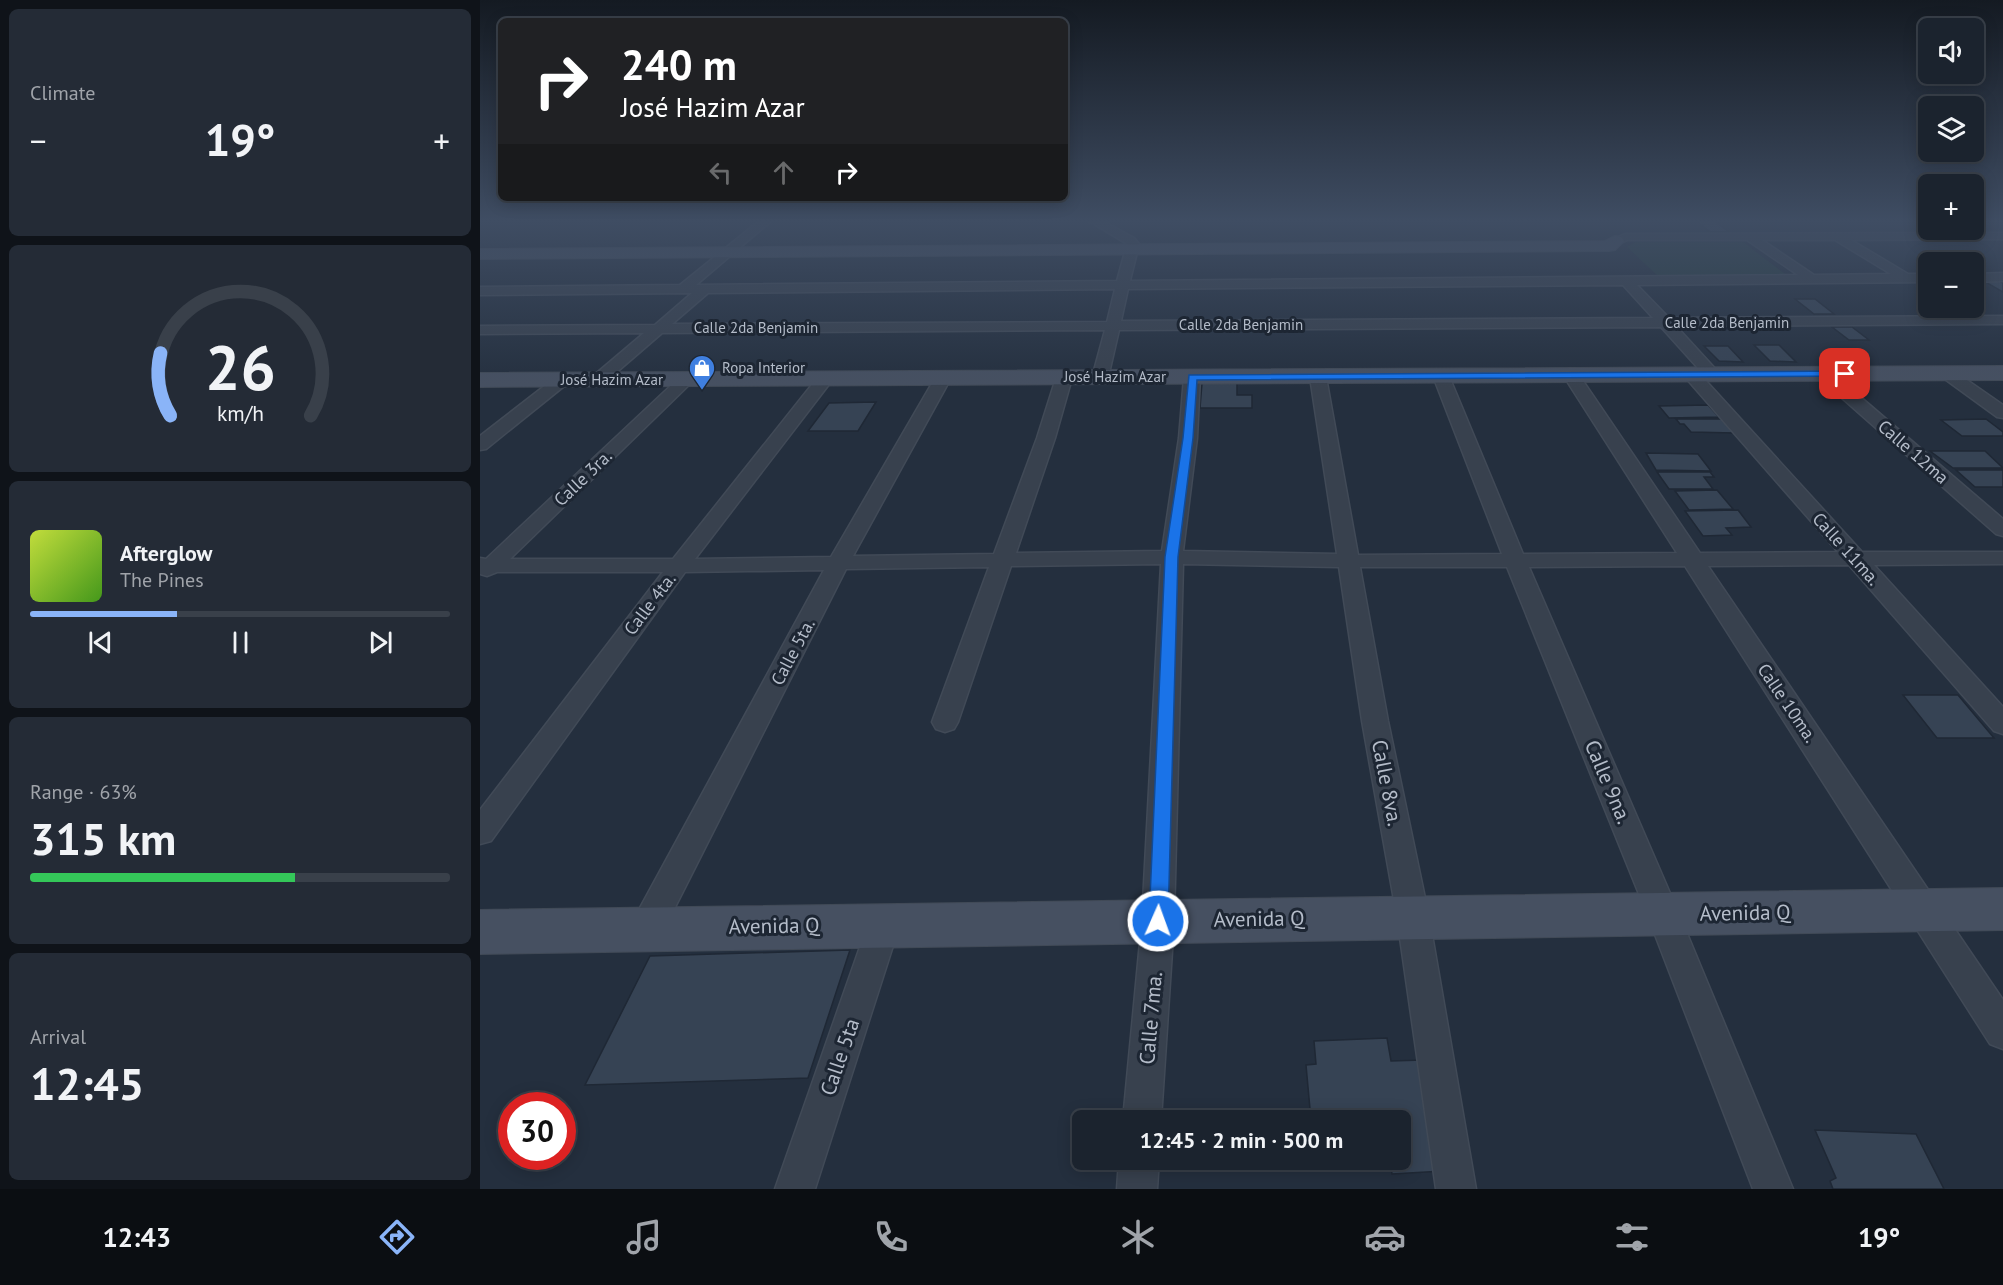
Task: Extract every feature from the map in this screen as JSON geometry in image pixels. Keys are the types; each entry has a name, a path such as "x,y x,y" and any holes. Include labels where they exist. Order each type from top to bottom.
{"street":[{"path":"683,289 698,276"},
{"path":"1100,378 1124,276"},
{"path":"1808,276 1813,280"},
{"path":"1984,278 2003,277"},
{"path":"1906,278 1918,285"},
{"path":"480,291 1918,278"},
{"name":"Calle 11ma.","path":"1628,282 1665,323 1702,374 1854,558 2003,724"},
{"path":"598,380 705,289"},
{"path":"1973,318 2003,336"},
{"name":"Calle 2da Benjamin","path":"480,330 2003,320"},
{"name":"Calle 12ma","path":"1824,374 2003,530"},
{"path":"1948,374 2003,413"},
{"name":"José Hazim Azar","path":"480,380 2003,374"},
{"name":"Calle 10ma.","path":"1571,375 1926,910 2003,1031"},
{"name":"Calle 9na.","path":"1441,376 1663,914 1773,1189"},
{"name":"Calle 7ma.","path":"1143,1110 1158,921 1172,557 1188,438 1192,377"},
{"name":"Calle 8va.","path":"1318,377 1375,721 1413,917 1456,1189"},
{"name":"Calle 5ta.","path":"647,928 840,562 907,438 943,378"},
{"path":"945,722 1046,438 1064,378"},
{"path":"480,445 562,380"},
{"name":"Calle 3ra.","path":"484,569 686,380"},
{"name":"Calle 4ta.","path":"480,832 679,566 824,380"},
{"path":"484,569 1172,557 1348,561 2003,558"},
{"name":"Avenida Q","path":"480,932 884,924 2003,909"},
{"name":"Calle 5ta","path":"795,1189 884,924"},
{"path":"1137,1189 1138,1170"}],"green space":[{"path":"1658,276 1789,277 1660,278"}],"building":[{"path":"1984,280 1998,280 2003,283 2003,292"},
{"path":"1795,299 1815,299 1834,314 1814,314"},
{"path":"1832,327 1852,327 1869,340 1849,340"},
{"path":"1754,345 1779,345 1796,362 1770,361"},
{"path":"1704,346 1728,346 1743,362 1719,361"},
{"path":"1202,383 1237,383 1237,395 1252,395 1252,408 1200,408"},
{"path":"876,402 858,431 808,431 829,403"},
{"path":"1708,405 1719,417 1669,418 1659,406"},
{"path":"1676,419 1723,419 1734,433 1691,432"},
{"path":"1986,419 2003,432 2003,436 1962,436 1941,420"},
{"path":"1930,451 1985,451 2003,468 1953,468"},
{"path":"1646,453 1698,454 1711,471 1656,470"},
{"path":"1956,470 2003,470 2003,487 1975,487"},
{"path":"1657,472 1710,472 1714,477 1704,477 1713,489 1669,489"},
{"path":"1717,490 1733,509 1689,510 1675,491"},
{"path":"1738,510 1751,527 1726,528 1732,535 1703,536 1685,511"},
{"path":"1903,695 1958,695 1994,738 1937,738"},
{"path":"850,950 808,1078 585,1085 650,956"},
{"path":"1387,1038 1391,1061 1423,1060 1443,1171 1392,1174 1391,1170 1411,1170 1411,1110 1310,1110 1306,1065 1316,1064 1314,1041"},
{"path":"1815,1130 1916,1134 1944,1189 1833,1189 1830,1181 1836,1178"}],"place":[{"name":"Ropa Interior","path":"702,391"}],"route":[{"path":"1158,921 1172,557 1188,438 1192,377 1845,374"}]}
